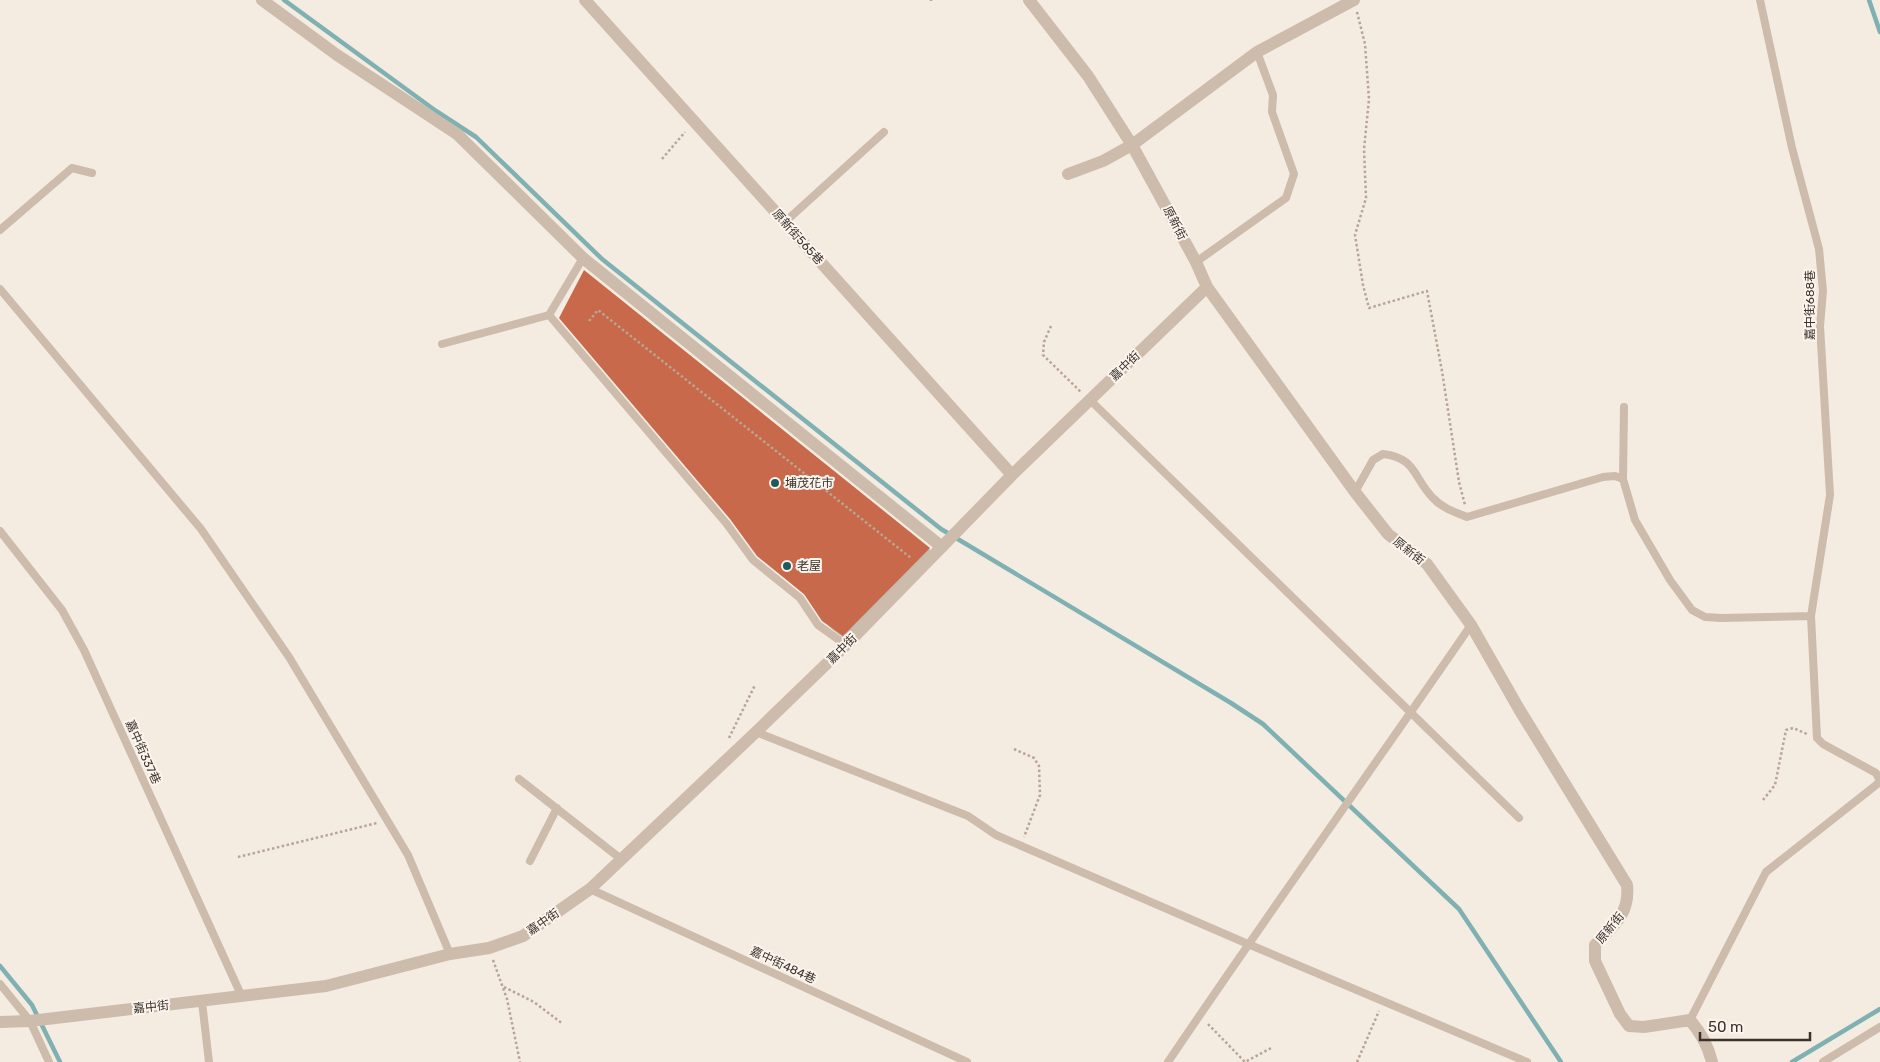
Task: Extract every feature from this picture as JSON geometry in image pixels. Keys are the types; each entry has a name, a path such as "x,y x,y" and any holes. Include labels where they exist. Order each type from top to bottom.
{"street":[{"path":"262,0 337,55 456,134 583,258 945,544"},
{"name":"原新街565巷","path":"585,0 1012,475"},
{"name":"原新街","path":"1029,0 1088,76 1132,144 1196,262 1207,287 1355,492 1388,534 1428,564 1471,625 1519,709 1627,884 1628,894 1625,912 1595,945 1595,961 1620,1014 1629,1026 1644,1028 1690,1020"},
{"path":"1068,174 1103,161 1132,144 1257,52 1354,0"},
{"name":"嘉中街","path":"0,1022 30,1021 326,986 450,954 489,948 523,936 590,889 756,732 846,644 1012,475 1207,287"},
{"path":"1690,1020 1702,1034 1708,1046 1712,1062"}],"lane":[{"name":"嘉中街688巷","path":"1760,0 1792,148 1819,249 1823,291 1820,326 1830,495 1811,616 1817,738"},
{"path":"1196,262 1286,198 1294,174 1272,112 1273,95 1257,52"},
{"path":"785,222 884,132"},
{"path":"0,230 72,168 92,173"},
{"path":"442,344 549,315 583,258"},
{"path":"0,289 201,530 288,657 408,854 450,954"},
{"path":"549,315 726,523 753,560 800,598 818,625 846,644"},
{"path":"1090,400 1519,818"},
{"path":"1624,406 1623,479 1635,520 1670,580 1692,610 1704,617 1721,618 1811,616"},
{"path":"1355,492 1373,460 1383,454 1396,455 1410,464 1433,498 1448,509 1467,516 1603,477 1615,476 1623,479"},
{"name":"嘉中街337巷","path":"0,530 62,610 84,650 242,997"},
{"path":"1168,1062 1248,944 1353,798 1471,625"},
{"path":"756,732 968,816 996,835 1527,1062"},
{"path":"1690,1020 1766,872 1880,781 1876,773 1823,744 1817,738"},
{"path":"519,779 621,859"},
{"path":"530,861 557,808"},
{"name":"嘉中街484巷","path":"590,889 967,1062"},
{"path":"0,984 30,1021 49,1062"},
{"path":"202,1002 209,1062"},
{"path":"1823,1062 1880,1027"}],"path":[{"path":"1354,0 1365,44 1370,99 1364,149 1366,198 1355,235 1363,285 1369,308 1427,292 1442,371 1459,482 1467,516"},
{"path":"662,159 694,121"},
{"path":"588,321 598,310 922,567"},
{"path":"1051,326 1044,342 1043,355 1090,400"},
{"path":"727,743 755,685"},
{"path":"1763,800 1775,785 1786,730 1793,728 1817,738"},
{"path":"1014,749 1034,758 1039,766 1040,795 1020,845"},
{"path":"238,857 387,820"},
{"path":"489,948 507,999 520,1062"},
{"path":"503,987 534,1002 563,1024"},
{"path":"1357,1062 1383,1001"},
{"path":"1200,1015 1245,1062 1273,1047"}],"building":[{"name":"埔茂花市","path":"584,270 930,548 843,636 822,621 804,594 757,556 730,519 559,318"}],"waterway":[{"path":"284,0 436,111 476,137 602,259 941,529 1263,724 1459,909 1561,1062"},
{"path":"1869,0 1880,32"},
{"path":"0,966 32,1005 60,1062"},
{"path":"1792,1062 1880,1009"}],"place":[{"name":"埔茂花市","path":"775,483"},
{"name":"老屋","path":"787,566"}]}
